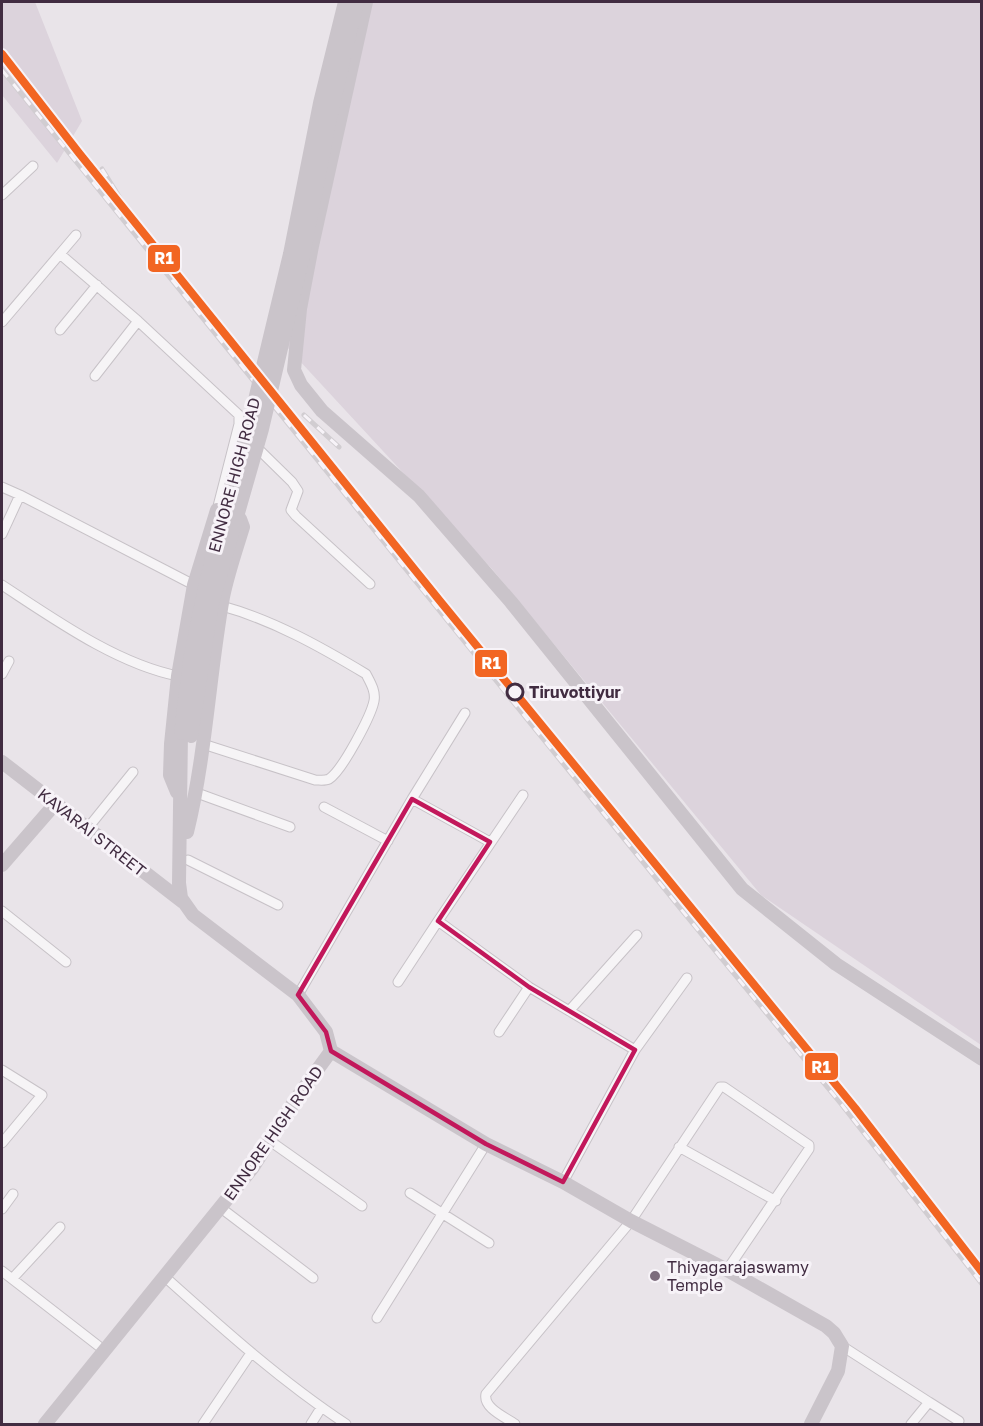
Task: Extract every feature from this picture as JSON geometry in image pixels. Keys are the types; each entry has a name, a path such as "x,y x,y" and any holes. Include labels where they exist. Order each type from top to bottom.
{"street":[{"name":"ENNORE HIGH ROAD","path":"189,906 187,787 191,738 190,660 220,524 249,425 268,348 290,254 320,103 345,2"},
{"name":"ENNORE HIGH ROAD","path":"45,1425 253,1167 331,1051 327,1032 298,995 189,906 179,883 179,795 191,738 214,595 262,429 284,340 331,112 357,2"},
{"path":"366,2 300,309 294,370 301,385 322,411 419,496 511,602 742,889 836,964 981,1059"},
{"path":"2,195 33,166"},
{"path":"2,322 76,235"},
{"path":"60,254 236,410 240,420 195,585 178,676 170,776 179,795"},
{"path":"60,330 97,285"},
{"path":"94,376 138,321"},
{"path":"238,429 281,468 292,482 297,491 291,510 296,516 370,584"},
{"path":"2,488 20,495 195,585"},
{"path":"2,534 20,495"},
{"path":"188,832 197,793 191,738 231,565 243,527 240,519 217,510"},
{"path":"2,585 75,632 144,667 178,676"},
{"path":"191,738 315,780 327,780 337,773 355,742 374,700 373,687 366,674 273,624 222,606"},
{"path":"2,674 9,661"},
{"path":"298,995 465,713"},
{"name":"KAVARAI STREET","path":"3,765 189,906"},
{"path":"87,829 133,772"},
{"path":"197,793 290,827"},
{"path":"398,982 523,795"},
{"path":"412,799 490,842"},
{"path":"2,865 55,804"},
{"path":"324,807 388,842"},
{"path":"188,860 278,905"},
{"path":"2,911 66,962"},
{"path":"438,921 529,987 635,1050"},
{"path":"569,1011 637,935"},
{"path":"563,1182 635,1050 687,978"},
{"path":"499,1032 529,987"},
{"path":"331,1051 486,1144 563,1182 631,1221 727,1270 825,1326 834,1333 842,1346 959,1421"},
{"path":"2,1070 42,1095 2,1143"},
{"path":"515,1425 487,1404 484,1398 486,1394 631,1221 717,1089 724,1087 809,1145 809,1149 776,1201 727,1270"},
{"path":"270,1141 362,1206"},
{"path":"377,1318 486,1144"},
{"path":"680,1147 776,1201"},
{"path":"410,1193 489,1243"},
{"path":"2,1209 13,1194"},
{"path":"221,1208 313,1278"},
{"path":"12,1280 60,1227"},
{"path":"2,1271 105,1351"},
{"path":"164,1276 251,1353 346,1425"},
{"path":"817,1422 838,1371 842,1346"},
{"path":"203,1425 251,1353"},
{"path":"911,1425 929,1402"},
{"path":"311,1425 321,1408"}],"highlighted area":[{"path":"412,799 490,842 438,921 529,987 635,1050 563,1182 486,1144 331,1051 326,1032 298,995"}],"shaded area":[{"path":"2,2 35,2 82,121 57,163 2,95"},
{"path":"362,2 981,2 981,1045 761,895 492,569 285,345"}],"railway":[{"path":"2,70 842,1105 982,1284"},
{"path":"102,169 133,219"},
{"path":"304,415 339,447"}],"transit line":[{"name":"R1","path":"2,54 440,601 855,1108 982,1272"}],"place":[{"name":"Tiruvottiyur","path":"515,692"},
{"name":"Thiyagarajaswamy Temple","path":"655,1276"}]}
